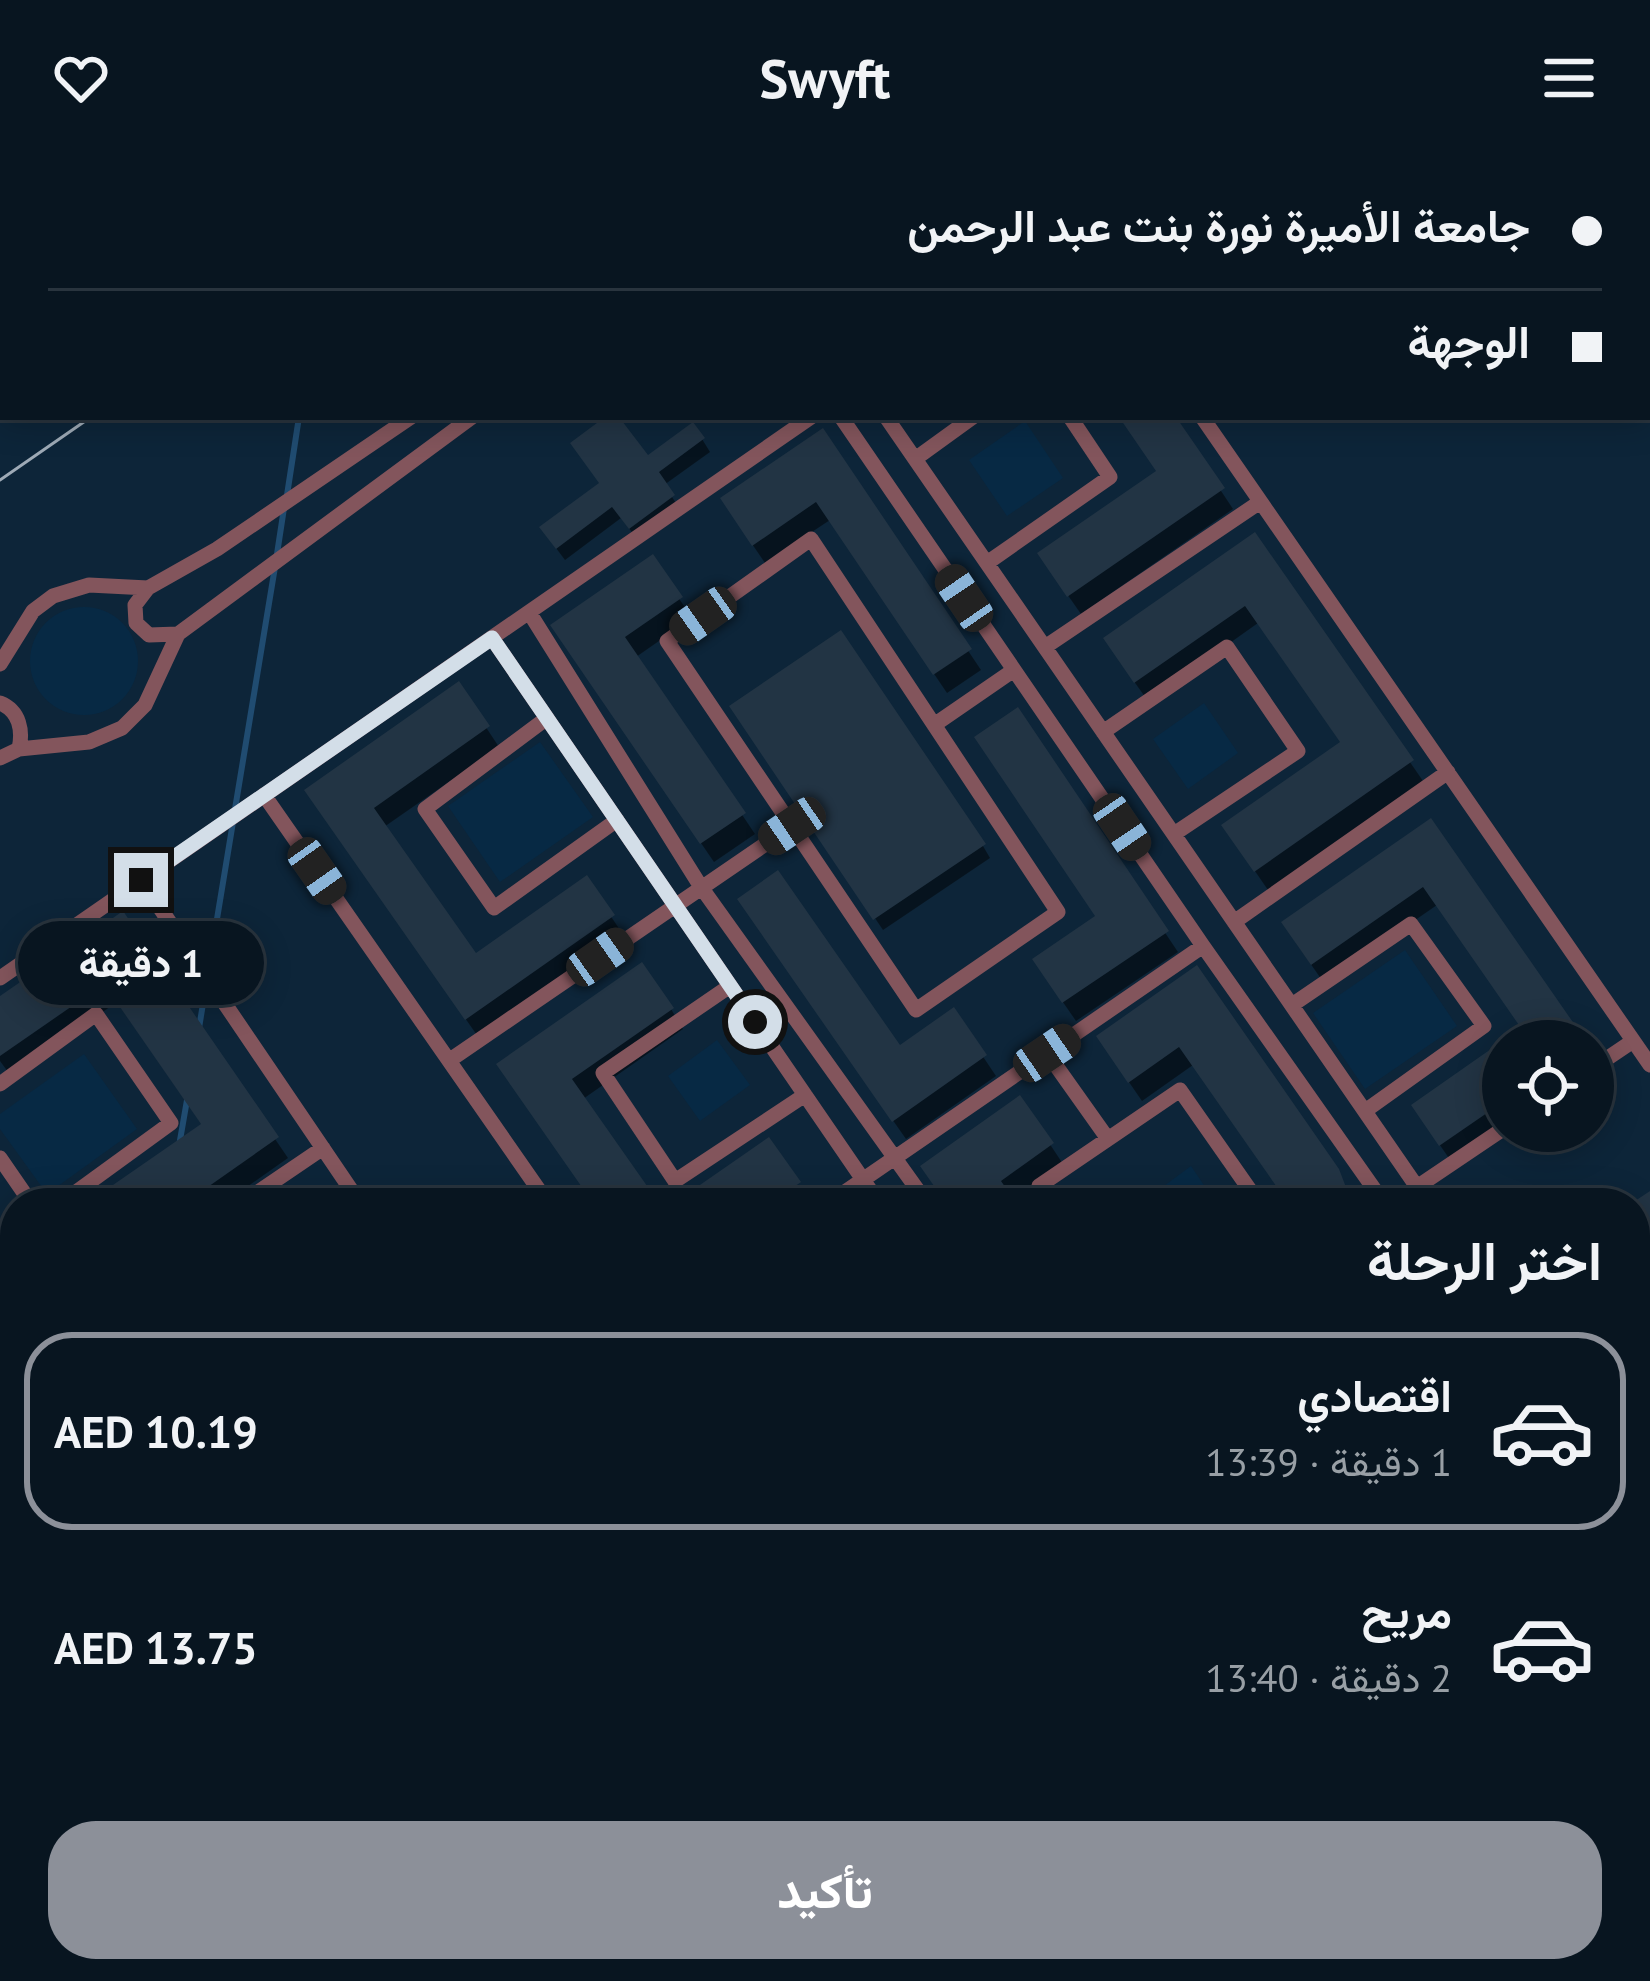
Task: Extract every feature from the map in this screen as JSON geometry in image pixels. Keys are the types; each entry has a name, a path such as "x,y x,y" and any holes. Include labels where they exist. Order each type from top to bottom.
{"street":[{"path":"178,634 149,635 136,623 135,605 148,588 217,549 407,420"},
{"path":"0,758 19,749 89,742 122,728 145,705 178,634 468,420"},
{"path":"0,978 808,420"},
{"path":"844,420 1373,1188"},
{"path":"888,420 1417,1186 1482,1143"},
{"path":"915,459 969,420"},
{"path":"987,563 1110,477 1072,420"},
{"path":"1204,420 1650,1065"},
{"path":"1045,647 1260,502"},
{"path":"811,539 934,725 1058,912 916,1010 667,641 811,539"},
{"path":"0,664 33,611 53,596 88,585 148,588"},
{"path":"529,613 701,887 917,1188"},
{"path":"492,638 869,1188"},
{"path":"1103,732 1227,647 1298,751 1174,835"},
{"path":"934,725 1014,670"},
{"path":"0,704 8,706 19,720 19,749"},
{"path":"547,718 424,809 494,908 617,820"},
{"path":"1234,922 1448,772"},
{"path":"264,795 538,1188"},
{"path":"450,1060 792,826"},
{"path":"141,880 350,1188"},
{"path":"1292,1005 1411,924 1484,1026 1365,1111"},
{"path":"851,1188 1203,946"},
{"path":"730,986 602,1073 675,1181 805,1095"},
{"path":"0,1084 96,1013 171,1123 82,1188"},
{"path":"1614,1054 1633,1041"},
{"path":"1047,1053 1108,1139"},
{"path":"1040,1188 1180,1090 1249,1188"},
{"path":"264,1188 322,1148"},
{"path":"0,1158 21,1188"}],"shaded area":[{"path":"0,420 1650,420 1650,1188 0,1188"},
{"path":"1025,421 1063,478 1007,516 969,460"},
{"path":"84,607 105,611 122,623 134,640 138,661 134,682 122,699 105,711 84,715 63,711 46,699 34,682 30,661 34,640 46,623 63,611"},
{"path":"1204,703 1238,753 1188,789 1153,739"},
{"path":"540,742 593,817 500,882 448,806"},
{"path":"1405,950 1457,1026 1365,1089 1313,1013"},
{"path":"717,1040 750,1085 700,1121 668,1076"},
{"path":"84,1054 137,1129 55,1188 43,1188 0,1129 0,1114"},
{"path":"1191,1166 1206,1188 1161,1188"}],"building":[{"path":"601,420 621,420 648,455 693,422 705,438 659,472 675,495 629,529 612,507 556,549 539,527 599,483 570,443"},
{"path":"1121,420 1178,420 1225,488 1067,597 1037,553 1156,471"},
{"path":"823,428 972,649 933,675 816,502 752,546 720,498"},
{"path":"1255,532 1414,760 1254,872 1221,825 1340,742 1245,606 1134,683 1103,638"},
{"path":"653,554 683,597 625,637 746,813 700,844 550,625"},
{"path":"841,630 986,844 873,920 729,706"},
{"path":"459,681 490,726 374,808 476,953 587,875 615,915 465,1020 304,790"},
{"path":"1018,707 1169,931 1062,1003 1032,959 1095,916 974,737"},
{"path":"1431,818 1571,1020 1515,1020 1423,887 1311,965 1281,922"},
{"path":"778,870 900,1045 954,1007 987,1055 892,1122 737,899"},
{"path":"123,911 279,1137 206,1188 109,1188 201,1124 104,984 0,1056 0,996"},
{"path":"642,962 674,1008 572,1079 648,1188 583,1188 496,1064"},
{"path":"1197,965 1339,1169 1346,1188 1278,1188 1179,1047 1128,1083 1096,1036"},
{"path":"1482,1055 1482,1116 1439,1146 1411,1105"},
{"path":"1020,1095 1054,1143 1001,1181 1006,1188 935,1188 920,1166"},
{"path":"769,1137 801,1182 792,1188 696,1188"}],"waterway":[{"path":"287,495 299,420"},
{"path":"277,554 284,508"},
{"path":"235,809 275,567"},
{"path":"199,1028 233,822"},
{"path":"179,1146 187,1100"}],"tram line":[{"path":"0,480 87,420"}],"route":[{"path":"141,880 492,638 755,1022"}]}
